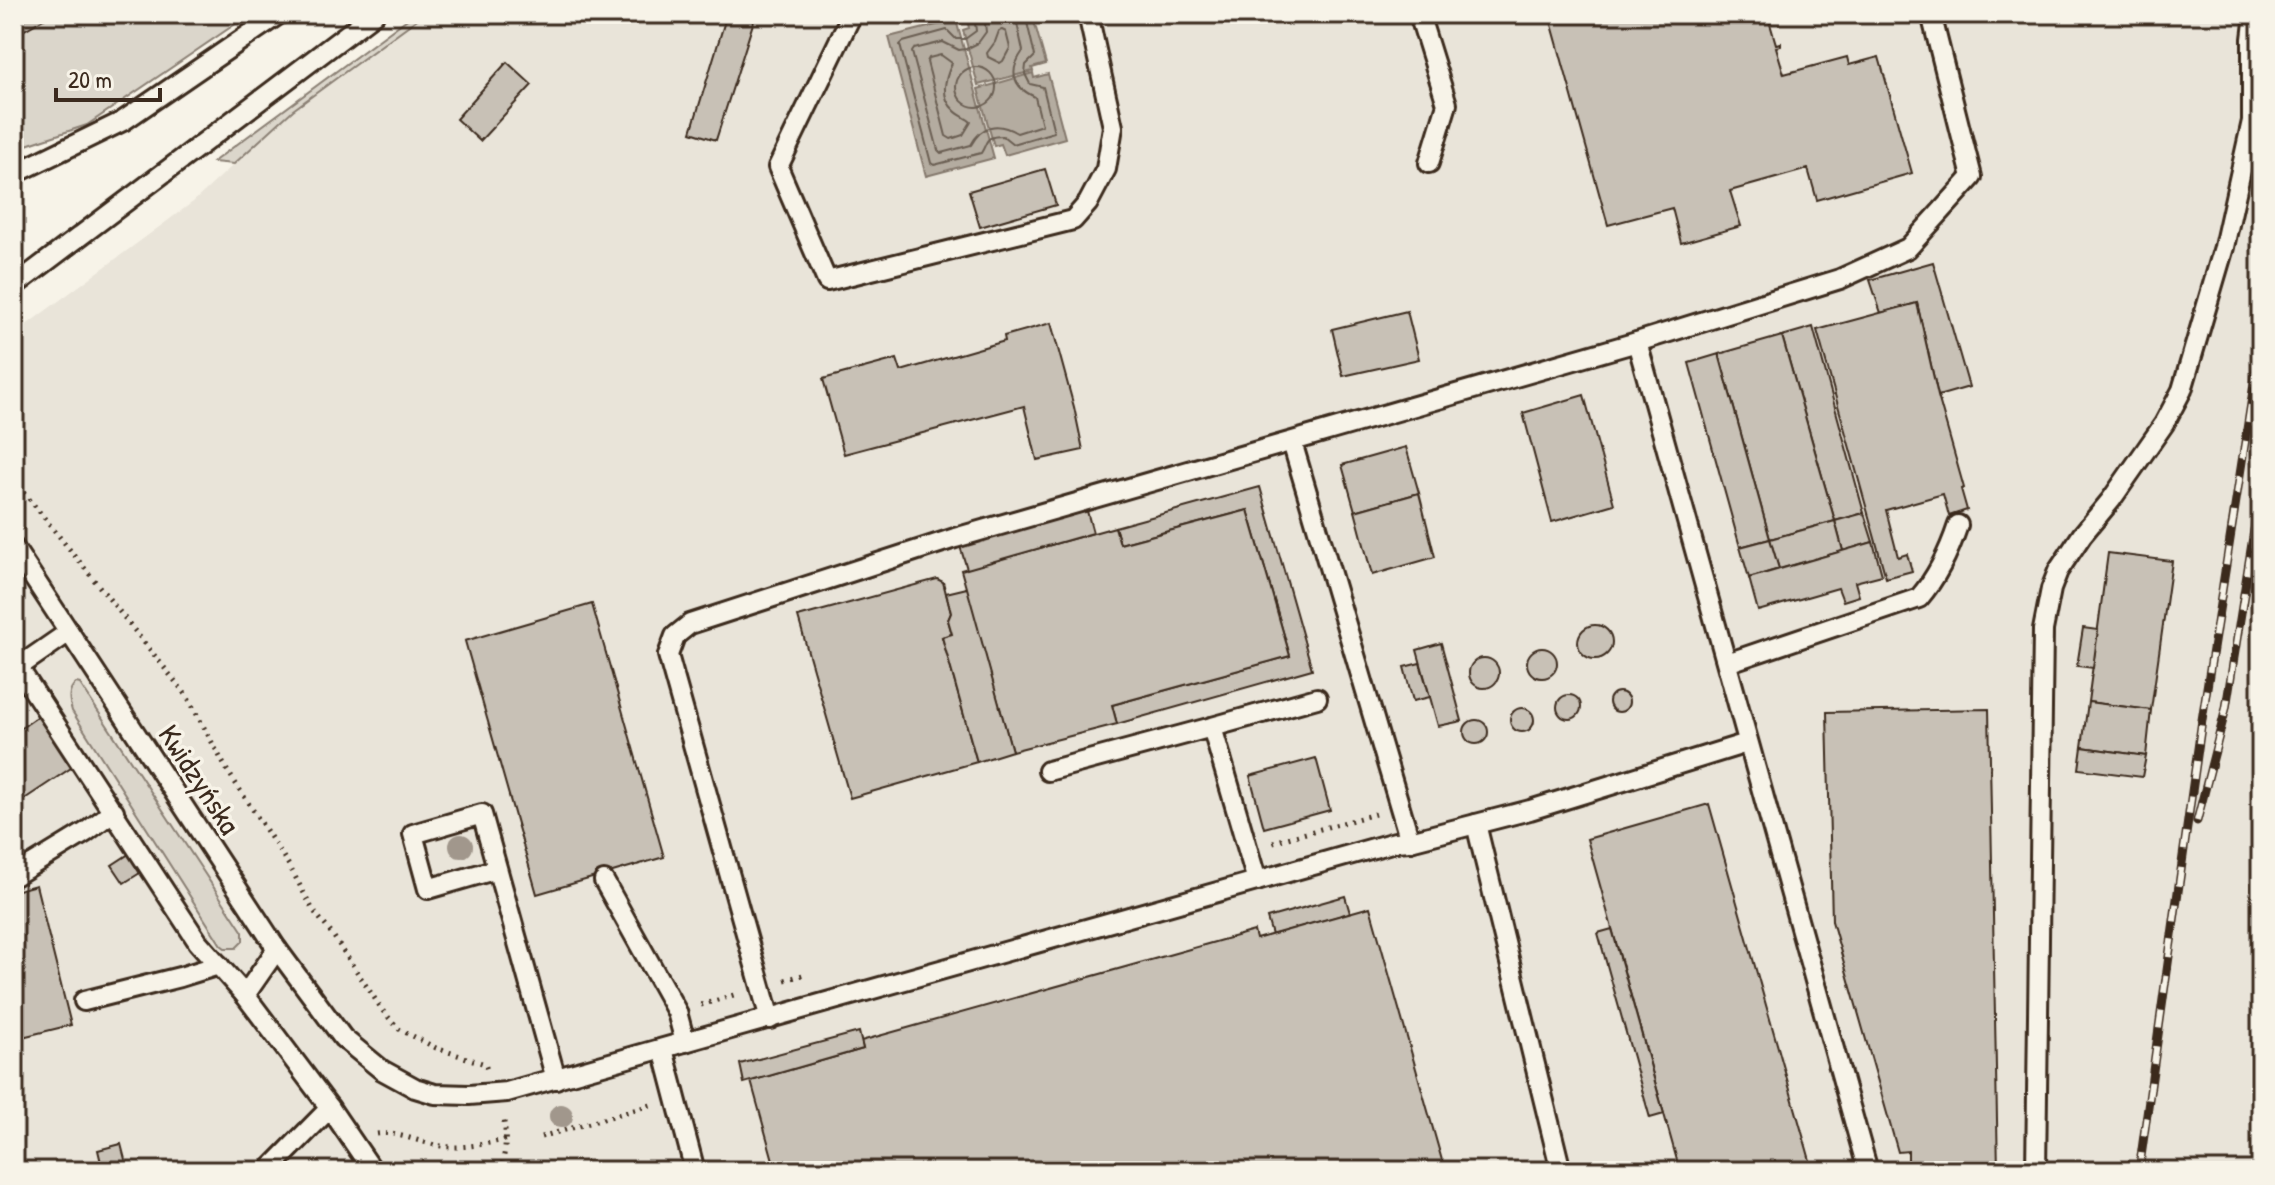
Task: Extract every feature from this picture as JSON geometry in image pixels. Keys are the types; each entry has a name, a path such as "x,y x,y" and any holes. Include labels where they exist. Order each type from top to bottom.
{"lane":[{"path":"14,174 123,121 279,14"},
{"path":"14,286 374,14"},
{"path":"852,14 778,167 827,281 1073,220 1088,203 1106,169 1113,127 1088,14"},
{"path":"1419,14 1447,104 1429,163"},
{"path":"770,1019 668,655 675,636 690,624 955,538 1637,342 1840,279 1908,248 1972,177 1931,14"},
{"path":"2036,1171 2043,630 2058,571 2164,424 2182,390 2257,122 2252,39 2255,14"},
{"path":"1637,342 1868,1171"},
{"path":"1292,442 1410,841"},
{"path":"1727,663 1919,598 1932,583 1958,525"},
{"name":"Kwidzyńska","path":"14,548 277,949 343,1038 382,1070 415,1088 435,1094 495,1094 556,1079 1395,842 1410,841 1530,810 1747,743"},
{"path":"69,632 16,668 114,811 198,942 245,995 373,1171"},
{"path":"1048,771 1317,698"},
{"path":"1212,727 1257,881"},
{"path":"14,876 114,811"},
{"path":"497,869 428,889 413,834 482,814 556,1079"},
{"path":"1476,824 1561,1171"},
{"path":"604,881 677,1012 685,1042"},
{"path":"245,995 277,949"},
{"path":"84,1001 219,965"},
{"path":"663,1049 695,1171"},
{"path":"268,1171 330,1108"}],"path":[{"path":"14,480 187,696 227,770 290,867 313,910 383,1011 399,1029 436,1048 485,1064 487,1071"},
{"path":"1247,849 1384,811"},
{"path":"541,1137 652,1105"},
{"path":"500,1171 505,1140 503,1116"},
{"path":"372,1136 383,1133 458,1147 505,1140"}],"shaded area":[{"path":"14,14 250,14 87,125 14,149"},
{"path":"414,14 424,14 293,110 234,164 213,162"},
{"path":"424,14 2261,14 2261,1171 14,1171 14,334 193,202 293,110"},
{"path":"76,683 80,684 243,932 243,941 236,948 221,945 72,711 70,692"}],"water":[{"path":"1032,14 1046,64 1032,68 1033,71 978,85 963,30 969,28 966,15"},
{"path":"956,20 994,158 926,176 889,37"},
{"path":"1033,73 1034,78 1048,74 1065,138 1005,155 1001,144 994,146 978,89"}],"building":[{"path":"14,14 52,14 14,36"},
{"path":"727,14 756,14 716,140 691,132"},
{"path":"1549,14 1773,14 1768,17 1776,44 1781,43 1776,47 1784,74 1847,57 1849,65 1879,57 1912,173 1817,200 1808,169 1730,191 1741,226 1681,243 1672,208 1608,225"},
{"path":"507,62 532,85 480,141 456,119"},
{"path":"1045,169 1056,205 980,227 969,191"},
{"path":"1933,262 1969,387 1938,396 1917,303 1881,313 1870,280"},
{"path":"1917,303 1967,510 1949,516 1943,494 1886,510 1898,557 1907,554 1912,571 1886,578 1817,330"},
{"path":"1407,311 1419,359 1343,376 1332,329"},
{"path":"1051,323 1083,450 1037,460 1024,406 844,454 823,379 897,359 901,371 1005,341 1004,336"},
{"path":"1813,327 1864,513 1835,521 1782,336"},
{"path":"1782,336 1835,521 1770,539 1719,354"},
{"path":"1719,354 1770,539 1740,547 1689,363"},
{"path":"1584,395 1614,504 1552,522 1523,413"},
{"path":"1406,447 1419,493 1355,511 1342,465"},
{"path":"1260,487 1312,669 1117,724 1112,705 1290,656 1248,510 1120,544 1115,527"},
{"path":"1419,493 1435,557 1372,575 1355,511"},
{"path":"1248,510 1290,656 1112,705 1117,724 1012,751 961,570 1115,527 1120,544"},
{"path":"1087,511 1093,533 967,569 960,546"},
{"path":"1864,513 1873,542 1843,551 1835,521"},
{"path":"1835,521 1843,551 1779,569 1770,539"},
{"path":"1770,539 1779,569 1749,578 1740,547"},
{"path":"1873,542 1882,575 1855,582 1859,596 1843,601 1838,588 1758,611 1749,578"},
{"path":"2108,553 2172,561 2151,710 2088,702"},
{"path":"937,579 943,582 951,613 948,620 952,634 942,637 977,762 850,798 798,617"},
{"path":"967,588 1012,751 977,762 942,637 952,634 946,593"},
{"path":"592,604 664,857 537,894 465,641"},
{"path":"1595,625 1607,630 1612,642 1607,654 1595,659 1583,654 1578,642 1583,630"},
{"path":"2083,628 2098,630 2093,668 2077,666"},
{"path":"1441,643 1462,721 1438,726 1417,650"},
{"path":"1542,648 1553,652 1557,663 1553,674 1542,678 1531,674 1527,663 1531,652"},
{"path":"1484,658 1494,663 1499,673 1494,683 1484,688 1474,683 1469,673 1474,663"},
{"path":"1420,663 1430,697 1413,701 1404,667"},
{"path":"1619,692 1626,695 1629,702 1626,709 1619,712 1612,709 1609,702 1612,695"},
{"path":"1569,695 1577,699 1581,707 1577,715 1569,719 1561,715 1557,707 1561,699"},
{"path":"2088,702 2151,710 2146,756 2082,747"},
{"path":"1522,708 1530,712 1534,720 1530,728 1522,732 1514,728 1510,720 1514,712"},
{"path":"1989,709 1998,1171 1908,1171 1908,1151 1898,1152 1832,921 1827,712"},
{"path":"40,715 74,766 14,806 14,733"},
{"path":"1476,720 1484,724 1488,732 1484,740 1476,744 1468,740 1464,732 1468,724"},
{"path":"2082,747 2146,756 2142,777 2079,769"},
{"path":"1316,758 1330,810 1264,828 1250,776"},
{"path":"1709,804 1813,1171 1680,1171 1587,839"},
{"path":"129,854 140,873 124,883 112,865"},
{"path":"36,885 71,1025 14,1039 14,891"},
{"path":"1345,896 1350,913 1272,935 1267,918"},
{"path":"1370,907 1445,1171 776,1171 751,1081 863,1049 861,1041 1254,931 1256,939"},
{"path":"1612,929 1664,1114 1650,1118 1598,933"},
{"path":"859,1032 863,1049 744,1083 740,1064"},
{"path":"121,1144 128,1171 103,1171 98,1150"}],"railway":[{"path":"2139,1171 2202,720 2261,339"},
{"path":"2197,821 2226,708 2261,486"}]}
